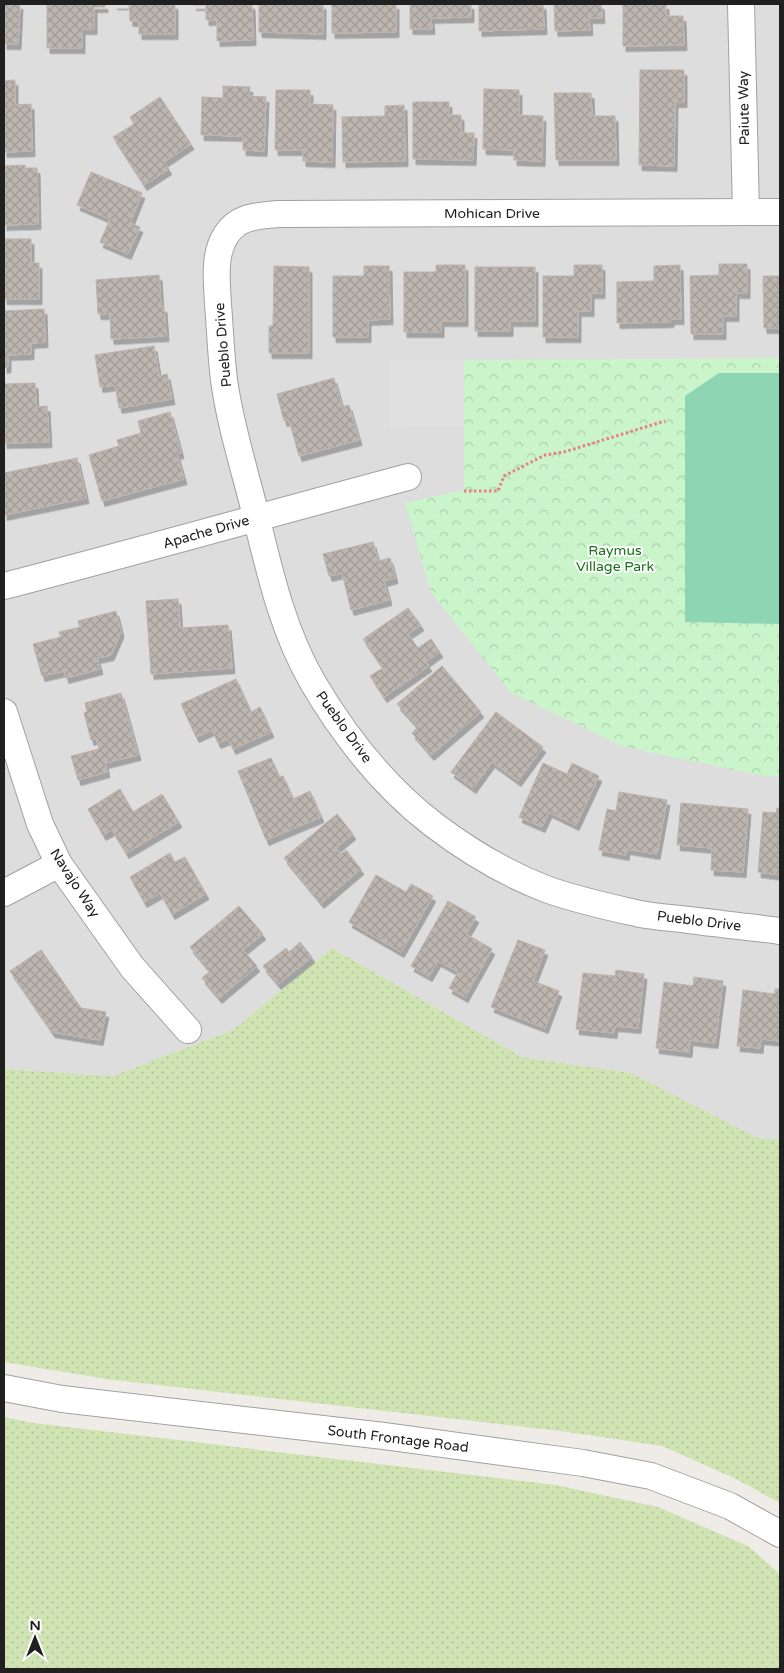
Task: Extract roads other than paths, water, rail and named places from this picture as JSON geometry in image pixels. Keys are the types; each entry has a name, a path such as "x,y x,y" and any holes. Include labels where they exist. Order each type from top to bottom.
{"street":[{"name":"Paiute Way","path":"741,4 746,212"},
{"name":"Mohican Drive","path":"219,249 226,234 238,222 249,216 278,214 780,212"},
{"name":"Pueblo Drive","path":"219,249 217,276 224,381 256,517 283,613 291,636 311,679 348,736 370,764 396,792 433,824 482,857 546,888 589,902 643,914 780,931"},
{"name":"Apache Drive","path":"4,586 181,540 256,517 408,477"},
{"name":"Navajo Way","path":"4,712 40,824 59,864 132,967 188,1030"},
{"path":"4,893 59,864"},
{"name":"South Frontage Road","path":"4,1388 62,1399 384,1436 583,1463 651,1476 730,1506 780,1534"}],"park label":[{"name":"Raymus Village Park","path":"615,558"}]}
